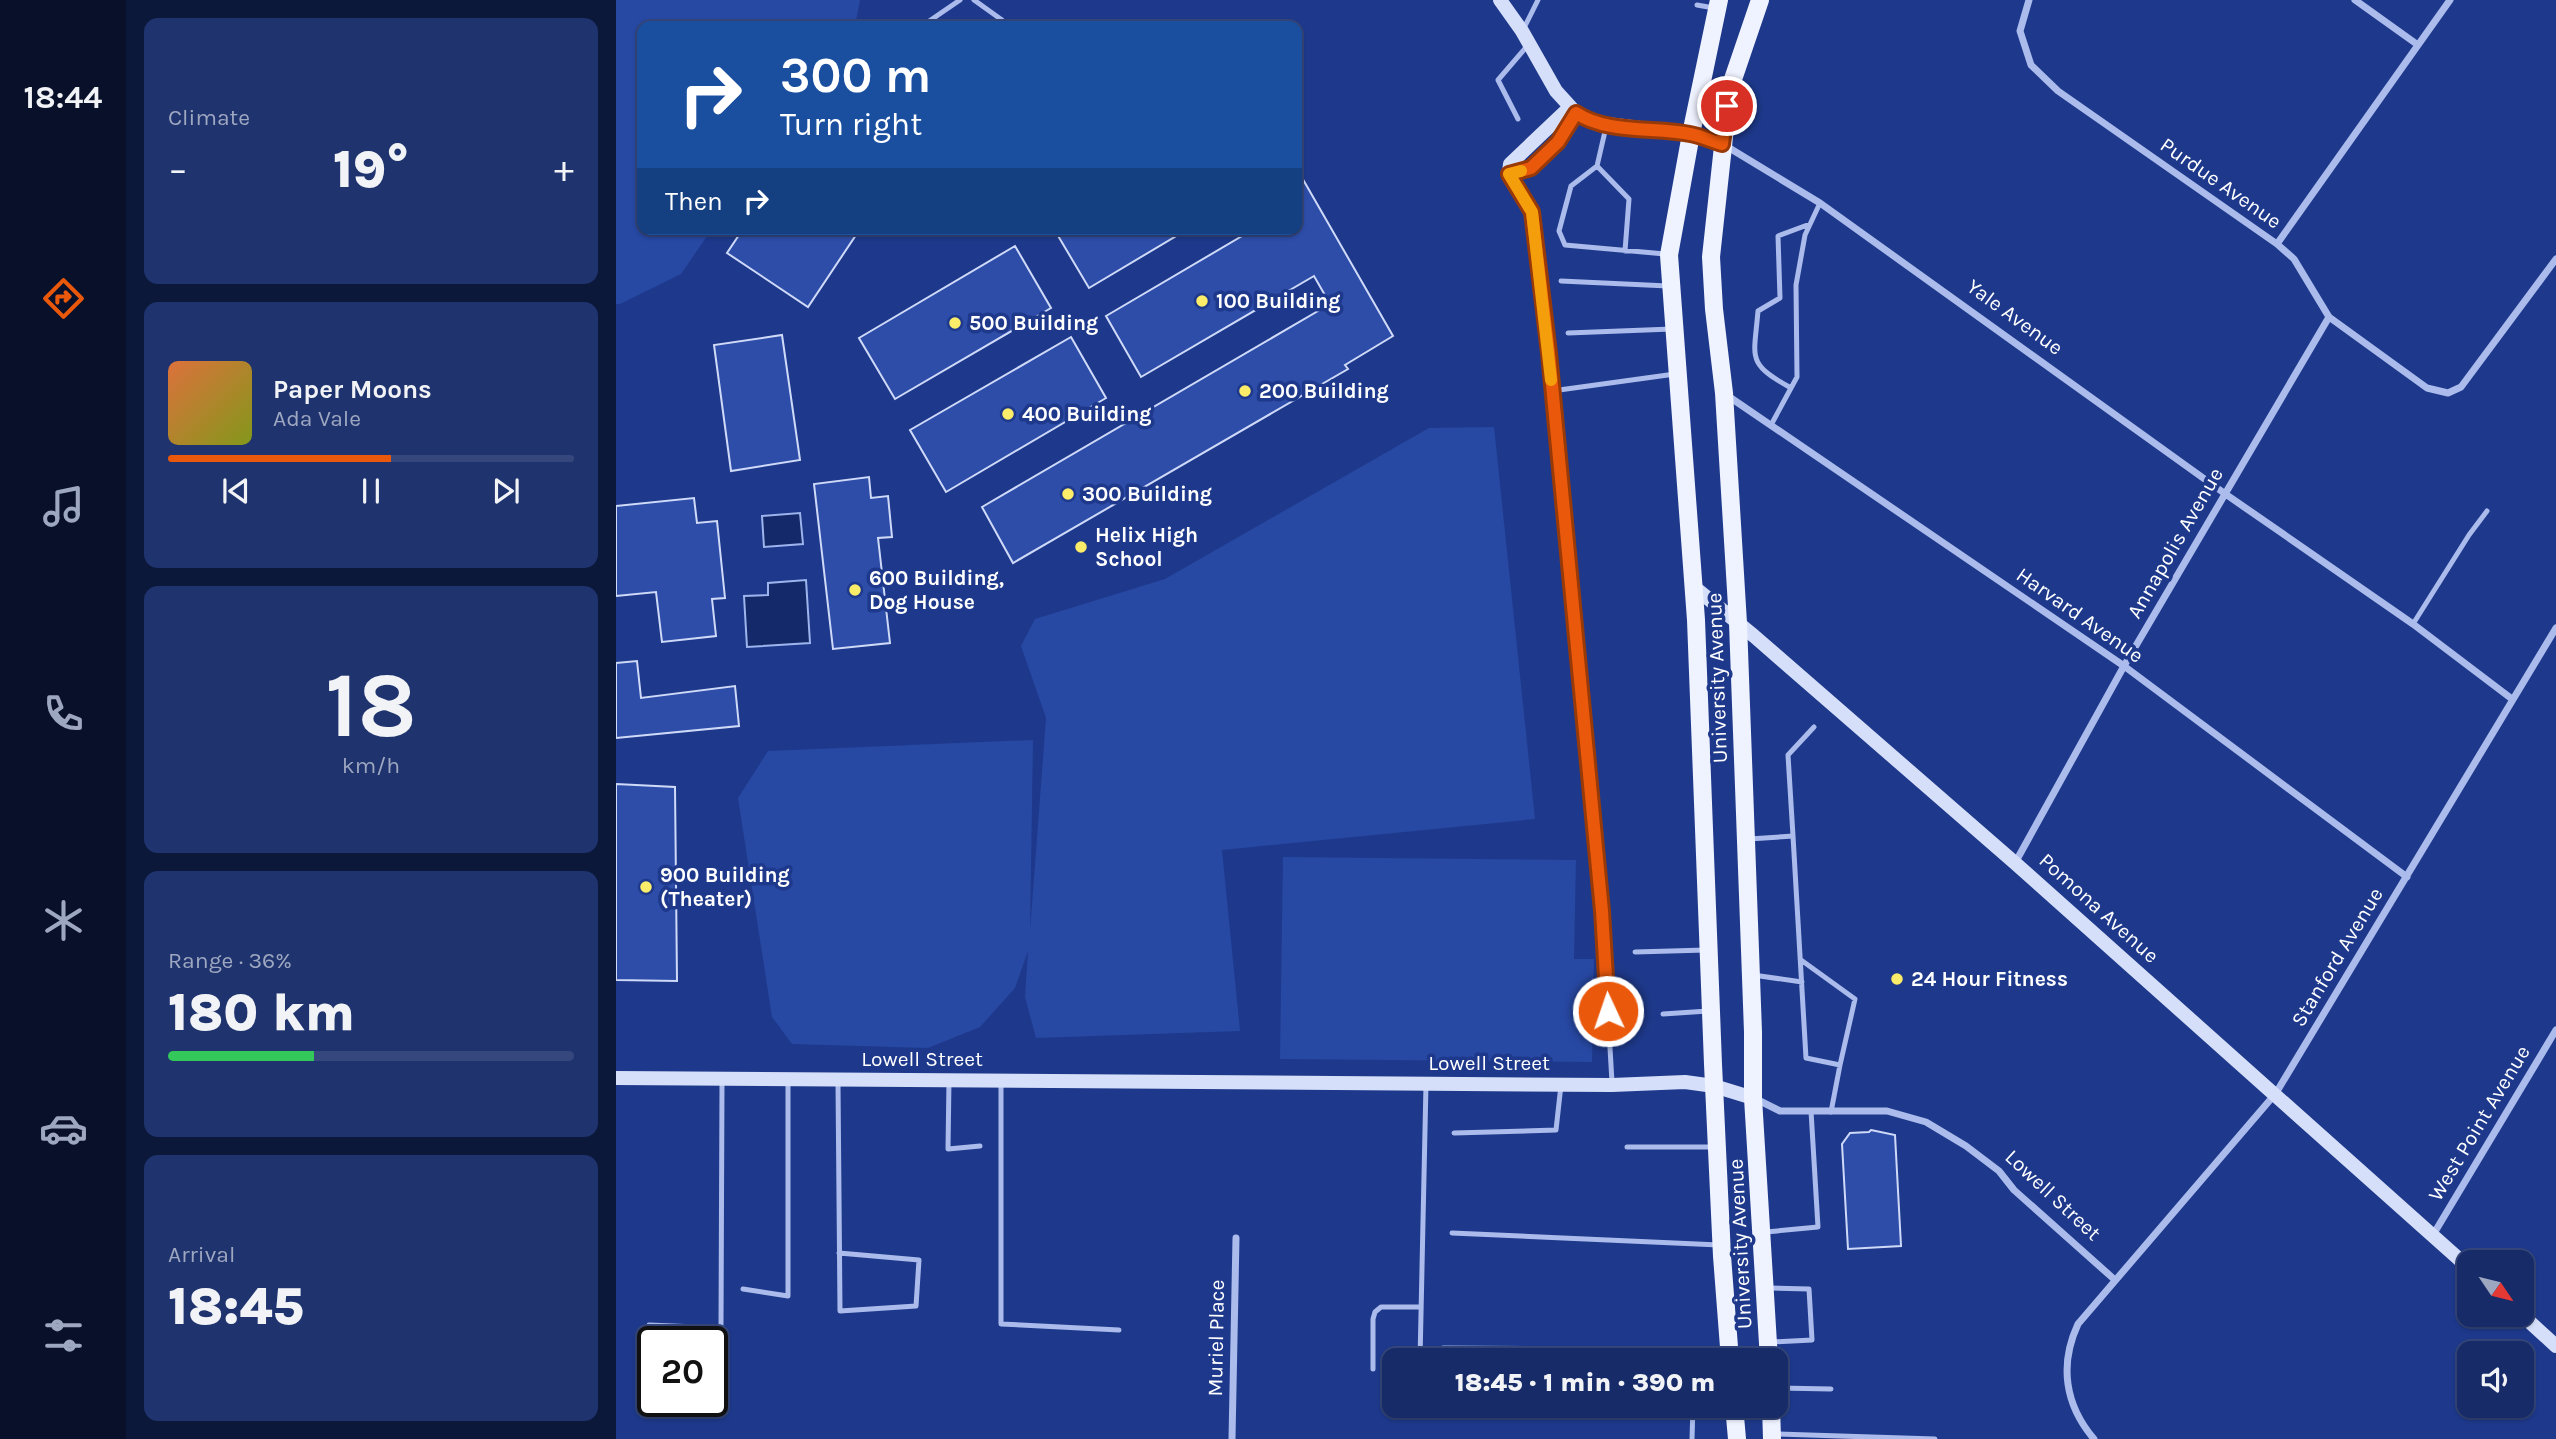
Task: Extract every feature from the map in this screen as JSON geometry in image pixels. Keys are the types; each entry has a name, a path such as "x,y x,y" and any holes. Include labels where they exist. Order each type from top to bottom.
{"main road":[{"name":"University Avenue","path":"1760,0 1729,91 1711,257 1724,393 1738,623 1753,1098 1769,1348"},
{"name":"University Avenue","path":"1718,4 1669,255 1694,587 1714,1086 1729,1348"},
{"path":"1735,1418 1737,1439"},
{"path":"1771,1418 1772,1436"}],"street":[{"path":"1500,0 1526,37 1556,91 1573,110 1510,164 1509,174"},
{"name":"Purdue Avenue","path":"2029,0 2020,31 2031,65 2058,91 2277,244 2294,259 2329,317 2427,387 2448,393 2461,387 2556,259"},
{"path":"2355,0 2418,45"},
{"path":"2277,244 2450,0"},
{"name":"Yale Avenue","path":"1573,110 1585,119 1691,134 1722,144 1820,203 2224,493 2413,624 2512,699"},
{"name":"Annapolis Avenue","path":"2015,863 2124,666 2329,317"},
{"name":"Harvard Avenue","path":"1724,393 2124,666 2407,877"},
{"name":"Pomona Avenue","path":"1694,587 2015,863 2457,1257"},
{"name":"Stanford Avenue","path":"2115,1280 2276,1093 2556,628"},
{"name":"West Point Avenue","path":"2433,1235 2556,1030"},
{"name":"Lowell Street","path":"616,1078 1612,1086 1685,1082 1714,1086 1753,1098 1780,1111 1887,1111 1926,1122 1966,1146 1999,1171 2014,1190 2115,1280"},
{"name":"Muriel Place","path":"1232,1439 1236,1238"},
{"path":"2094,1439 2077,1416 2071,1402 2066,1373 2067,1357 2078,1324 2115,1280"},
{"path":"2534,1326 2556,1346"}],"lane":[{"path":"929,21 960,0"},
{"path":"974,0 1002,20"},
{"path":"1518,119 1498,80 1526,37 1538,0"},
{"path":"1697,5 1718,4"},
{"path":"1607,124 1597,166 1571,186 1559,231 1565,245 1669,255"},
{"path":"1597,166 1629,199 1625,251"},
{"path":"1509,174 1532,212 1602,911 1612,1086"},
{"path":"1771,425 1797,377 1796,285 1805,235 1820,203"},
{"path":"1791,388 1765,374 1755,357 1758,311 1780,298 1778,236 1810,224"},
{"path":"1561,281 1671,286"},
{"path":"1568,333 1675,329"},
{"path":"1552,391 1678,374"},
{"path":"2413,624 2487,511"},
{"path":"1814,727 1788,755 1806,1058 1840,1065"},
{"path":"1746,839 1793,836"},
{"path":"1635,951 1709,950"},
{"path":"1801,960 1855,999 1832,1112"},
{"path":"1751,975 1802,982"},
{"path":"1663,1014 1711,1011"},
{"path":"649,1325 722,1328 722,1078"},
{"path":"743,1289 788,1296 788,1079"},
{"path":"838,1079 839,1253 840,1311 916,1306 919,1260 839,1253"},
{"path":"949,1080 948,1149 980,1146"},
{"path":"1001,1081 1001,1324 1119,1330"},
{"path":"1420,1348 1426,1084"},
{"path":"1454,1133 1556,1130 1561,1085"},
{"path":"1763,1233 1818,1227 1811,1111"},
{"path":"1627,1147 1717,1147"},
{"path":"1452,1233 1722,1245"},
{"path":"1766,1288 1809,1289 1812,1340 1781,1348"},
{"path":"1373,1369 1373,1319 1376,1312 1381,1307 1421,1307"},
{"path":"1788,1388 1831,1389"},
{"path":"1692,1439 1693,1418"},
{"path":"1772,1436 1935,1439"}],"shaded area":[{"path":"616,0 860,0 856,21 637,21 637,235 708,235 681,274 616,304"},
{"path":"1494,427 1535,819 1222,850 1240,1031 1036,1038 1025,997 1028,951 1015,988 980,1027 928,1048 792,1044 772,1017 738,798 768,751 1033,740 1030,931 1046,718 1021,646 1035,619 1165,579 1429,428"},
{"path":"800,513 803,544 764,547 762,516"},
{"path":"806,580 810,643 747,647 744,596 768,595 768,583"},
{"path":"1283,857 1576,860 1574,959 1594,959 1592,1062 1280,1059"}],"building":[{"path":"1302,178 1393,336 1345,365 1348,369 1013,563 982,507 1330,304 1314,276 1141,377 1106,316 1244,235 1302,235"},
{"path":"739,235 856,235 808,307 727,253"},
{"path":"1058,235 1178,235 1089,288"},
{"name":"500 Building","path":"1015,246 1051,308 895,399 859,338"},
{"path":"782,335 800,460 731,471 714,345"},
{"name":"400 Building","path":"1071,337 1106,398 946,492 910,430"},
{"name":"600 Building, Dog House","path":"869,477 871,498 888,496 892,537 878,538 890,643 833,649 814,484"},
{"path":"694,498 697,523 717,521 725,598 712,599 716,636 662,642 656,592 616,596 616,506"},
{"path":"637,661 641,698 735,686 739,726 616,738 616,663"},
{"name":"900 Building (Theater)","path":"616,784 675,787 677,981 616,980"},
{"path":"1871,1130 1895,1135 1901,1246 1848,1249 1842,1144 1850,1133"}],"slow traffic":[{"path":"1521,171 1509,174 1532,212 1551,380"}],"place":[{"name":"100 Building","path":"1202,301"},
{"name":"500 Building","path":"955,323"},
{"name":"200 Building","path":"1245,391"},
{"name":"400 Building","path":"1008,414"},
{"name":"300 Building","path":"1068,494"},
{"name":"Helix High School","path":"1081,547"},
{"name":"600 Building, Dog House","path":"855,590"},
{"name":"900 Building (Theater)","path":"646,887"},
{"name":"24 Hour Fitness","path":"1897,979"}],"route":[{"path":"1608,1011 1602,911 1549,353 1532,212 1509,174 1531,168 1558,142 1576,113 1585,119 1607,124 1691,134 1722,144 1727,106"}]}
